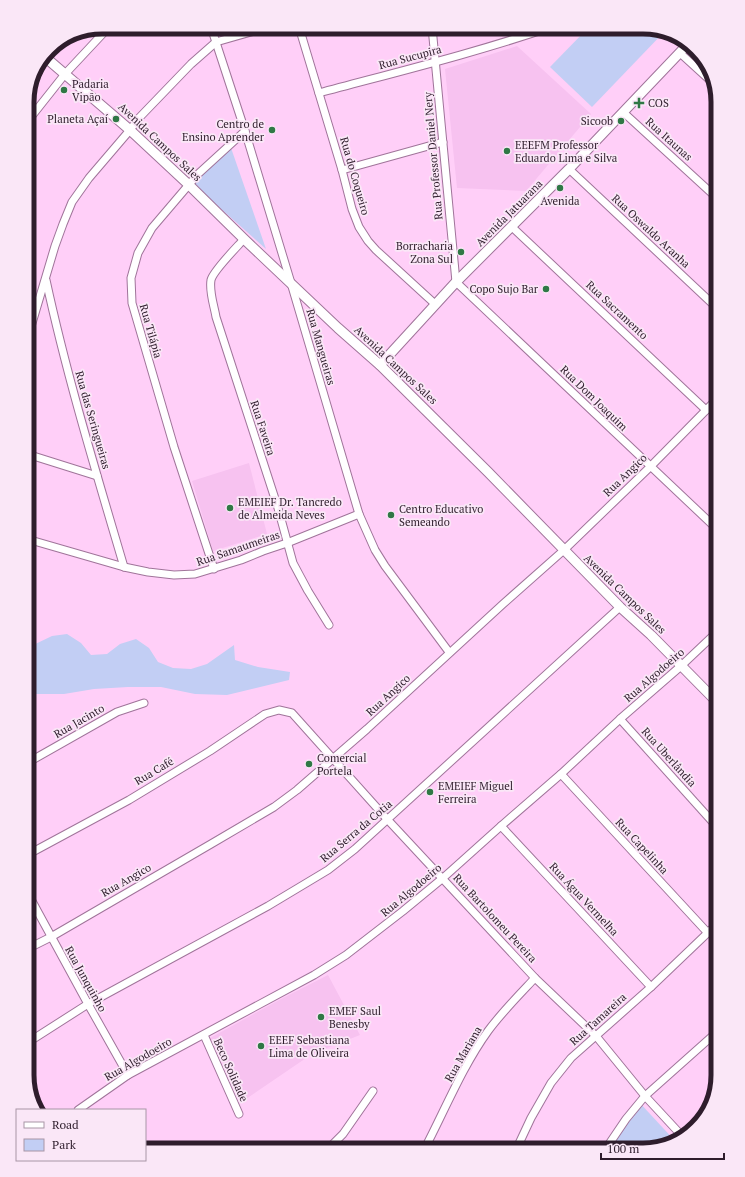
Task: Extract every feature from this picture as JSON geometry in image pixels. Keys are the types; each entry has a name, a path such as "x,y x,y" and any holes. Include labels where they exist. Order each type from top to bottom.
{"street":[{"path":"34,113 65,74 102,34"},
{"name":"Rua Mangueiras","path":"213,34 245,131 291,283 358,514 375,550 385,566 449,652"},
{"path":"34,317 55,246 72,202 89,178 138,119 191,64 216,42 244,34"},
{"name":"Rua do Coqueiro","path":"301,34 354,215 359,227 376,250 436,304"},
{"name":"Rua Professor Daniel Nery","path":"433,34 456,282"},
{"name":"Rua Sucupira","path":"319,93 532,34"},
{"name":"Avenida Jatuarana","path":"380,365 456,282 569,169 684,48"},
{"path":"680,53 706,77"},
{"name":"Avenida Campos Sales","path":"48,60 130,130 189,184 244,239 338,328 380,365 488,472 620,607 651,635 711,696"},
{"name":"Rua Itaunas","path":"623,112 711,193"},
{"name":"Rua Tilápia","path":"214,569 172,440 132,303 131,278 138,253 152,228 189,184 245,131"},
{"path":"342,170 442,142"},
{"name":"Rua Oswaldo Aranha","path":"569,169 711,302"},
{"name":"Rua Sacramento","path":"512,227 706,410"},
{"name":"Rua Faveira","path":"244,239 215,272 211,279 211,294 216,317 278,508 293,563 329,625"},
{"name":"Rua das Seringueiras","path":"46,278 57,331 78,409 124,567"},
{"name":"Rua Dom Joaquim","path":"456,282 711,524"},
{"name":"Rua Angico","path":"34,945 274,807 297,790 333,760 449,652 564,550 650,467 711,405"},
{"path":"34,456 98,476"},
{"name":"Rua Samaumeiras","path":"34,540 124,567 174,575 195,574 214,569 287,543 358,514"},
{"name":"Rua Serra da Cotia","path":"34,1039 88,1004 268,906 328,870 355,849 620,607"},
{"name":"Rua Algodoeiro","path":"79,1109 128,1075 314,975 346,955 443,878 561,774 711,638"},
{"name":"Rua Jacinto","path":"34,760 117,712 144,703"},
{"name":"Rua Café","path":"34,851 129,800 210,751 265,714 279,710 292,713"},
{"name":"Rua Bartolomeu Pereira","path":"292,713 333,760 535,978 596,1036 645,1096 679,1133"},
{"name":"Rua Uberlândia","path":"620,719 711,820"},
{"name":"Rua Capelinha","path":"561,774 707,932"},
{"name":"Rua Água Vermelha","path":"501,826 650,987"},
{"name":"Rua Junquinho","path":"34,905 128,1075"},
{"name":"Rua Tamareira","path":"519,1143 531,1118 551,1083 571,1058 650,987 711,929"},
{"name":"Rua Mariana","path":"428,1143 460,1079 487,1032 500,1015 535,978"},
{"name":"Beco Solidade","path":"204,1035 239,1114"},
{"path":"610,1143 626,1119 645,1096 711,1037"},
{"path":"334,1143 343,1134 373,1091"}],"shaded area":[{"name":"EEEFM Professor Eduardo Lima e Silva","path":"517,46 591,114 526,191 457,188 445,69"},
{"name":"EMEIEF Dr. Tancredo de Almeida Neves","path":"249,463 267,534 213,551 192,481"},
{"name":"EEEF Sebastiana Lima de Oliveira","path":"328,975 360,1035 312,1054 243,1101 210,1038"}],"green space":[{"path":"582,34 648,34 660,36 592,107 550,67"},
{"path":"230,145 266,249 193,184"},
{"path":"67,634 81,643 91,655 107,654 120,644 136,639 149,648 158,662 173,668 191,669 207,664 234,645 235,660 258,667 290,672 289,680 227,695 195,694 161,687 128,687 94,689 64,694 34,694 34,645 52,636"},
{"path":"638,1101 671,1137 657,1142 611,1143"}],"place":[{"name":"Padaria Vipão","path":"64,90"},
{"name":"COS","path":"639,103"},
{"name":"Planeta Açaí","path":"116,119"},
{"name":"Sicoob","path":"621,121"},
{"name":"Centro de Ensino Aprender","path":"272,130"},
{"name":"EEEFM Professor Eduardo Lima e Silva","path":"507,151"},
{"name":"Avenida","path":"560,188"},
{"name":"Borracharia Zona Sul","path":"461,252"},
{"name":"Copo Sujo Bar","path":"546,289"},
{"name":"EMEIEF Dr. Tancredo de Almeida Neves","path":"230,508"},
{"name":"Centro Educativo Semeando","path":"391,515"},
{"name":"Comercial Portela","path":"309,764"},
{"name":"EMEIEF Miguel Ferreira","path":"430,792"},
{"name":"EMEF Saul Benesby","path":"321,1017"},
{"name":"EEEF Sebastiana Lima de Oliveira","path":"261,1046"}]}
